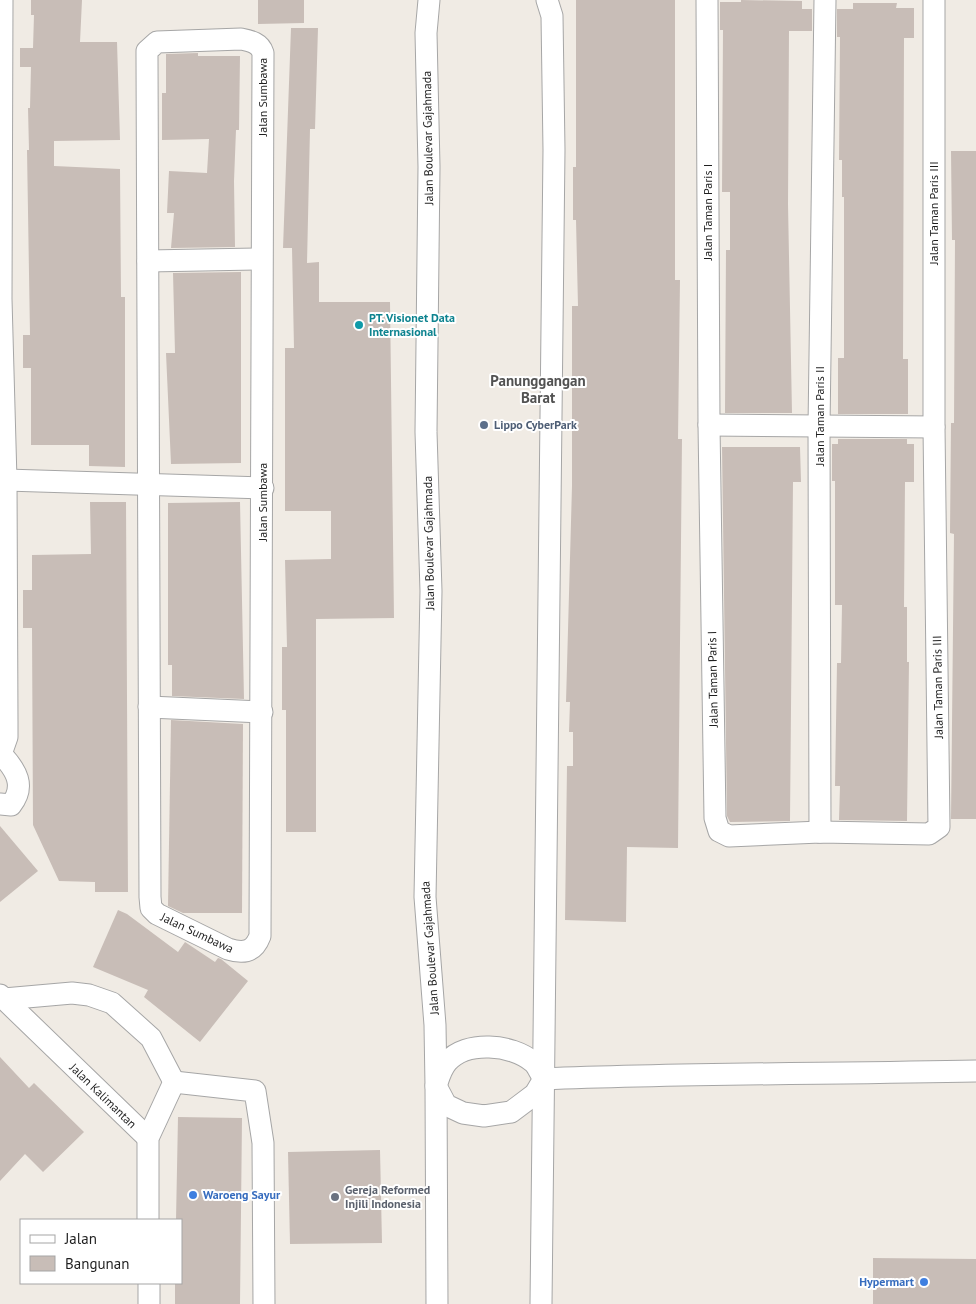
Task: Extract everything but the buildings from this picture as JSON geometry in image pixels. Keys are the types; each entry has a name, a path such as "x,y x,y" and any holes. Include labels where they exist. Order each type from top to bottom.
{"street":[{"path":"0,804 11,805 17,797 19,783 15,769 1,756 7,737 6,480 0,299 2,0"},
{"name":"Jalan Boulevar Gajahmada","path":"429,0 426,33 429,167 426,432 431,591 425,897 435,1025 437,1304"},
{"path":"541,1304 554,150 552,16 547,0"},
{"name":"Jalan Taman Paris I","path":"707,0 709,425 715,818 719,831 729,836 820,832"},
{"name":"Jalan Taman Paris II","path":"820,832 820,427 825,0"},
{"name":"Jalan Taman Paris III","path":"820,832 929,834 939,827 934,427 934,0"},
{"name":"Jalan Sumbawa","path":"241,39 257,44 262,48 261,259 263,488 260,936 256,946 250,951 240,953 157,914 151,908 147,51 152,44 166,40 241,39"},
{"path":"148,260 261,259"},
{"path":"709,425 934,427"},
{"path":"6,480 263,488"},
{"path":"150,707 262,712"},
{"path":"2,997 27,997 72,992 89,995 112,1003 151,1038 174,1082"},
{"name":"Jalan Kalimantan","path":"2,997 148,1138 148,1219"},
{"path":"27,997 24,1012 28,1023"},
{"path":"467,1049 501,1049 521,1055 534,1063 544,1079 536,1094 511,1112 484,1116 463,1113 446,1105 436,1086 440,1072 448,1061 467,1049"},
{"path":"544,1079 661,1074 861,1074 976,1071"},
{"path":"148,1138 174,1082"},
{"path":"174,1082 255,1091 263,1142 264,1304"},
{"path":"149,1284 149,1304"}],"place":[{"name":"PT. Visionet Data Internasional","path":"359,325"},
{"name":"Lippo CyberPark","path":"484,425"},
{"name":"Waroeng Sayur","path":"193,1195"},
{"name":"Gereja Reformed Injili Indonesia","path":"335,1197"},
{"name":"Hypermart","path":"924,1282"}],"district":[{"name":"Panunggangan Barat","path":"538,390"}]}
